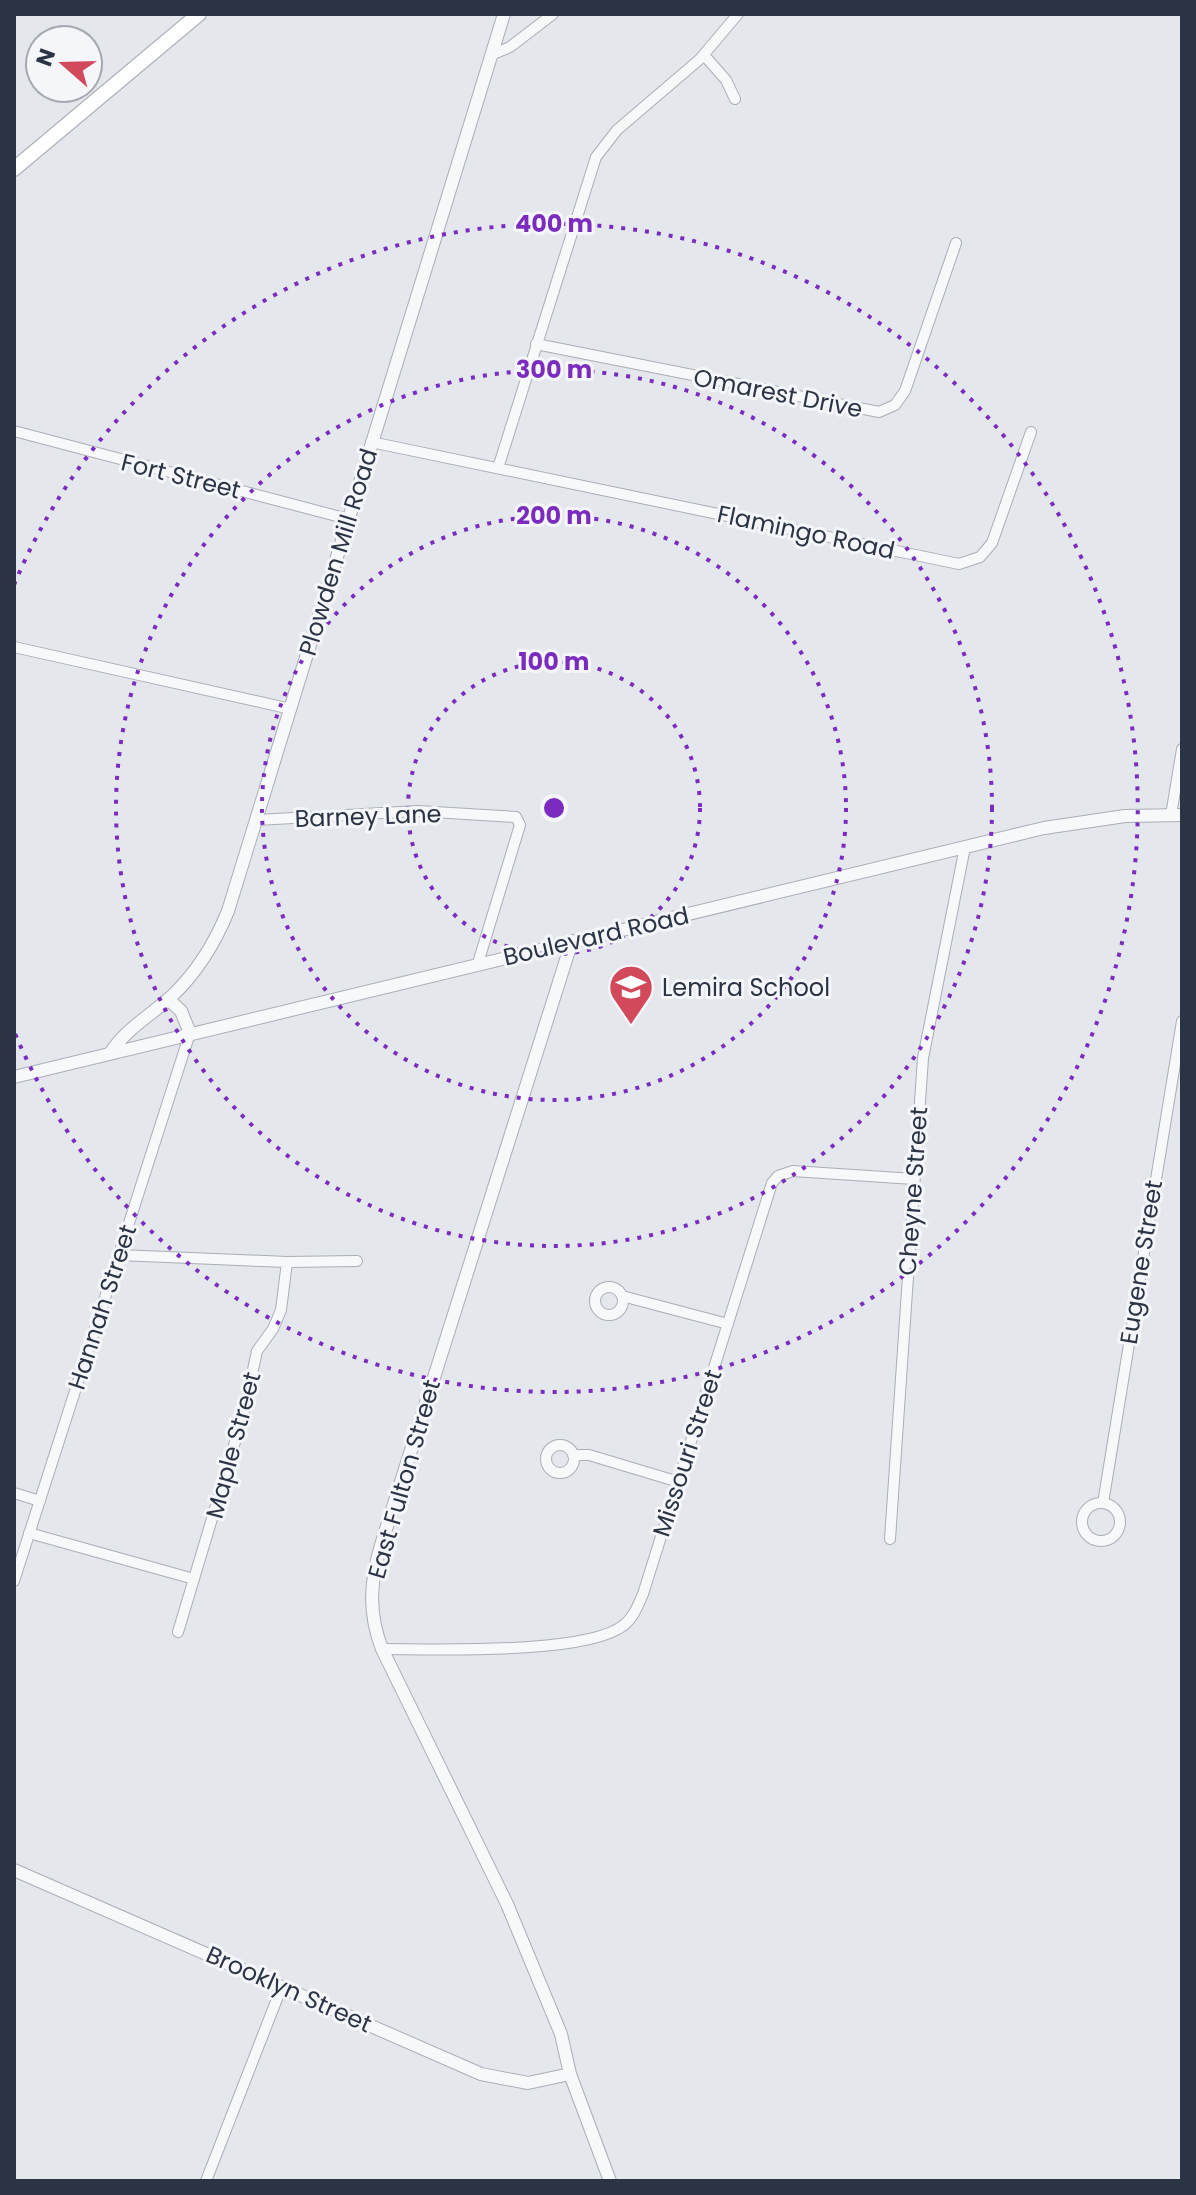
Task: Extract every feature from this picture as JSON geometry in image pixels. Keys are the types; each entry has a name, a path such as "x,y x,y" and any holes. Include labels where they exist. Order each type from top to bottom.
{"main road":[{"path":"14,169 199,14"}],"street":[{"name":"Plowden Mill Road","path":"111,1052 120,1038 168,999 200,963 219,934 257,820 504,14"},
{"path":"491,55 510,47 553,14"},
{"path":"498,468 596,157 617,130 704,55 738,14"},
{"path":"704,55 726,80 735,99"},
{"name":"Omarest Drive","path":"536,344 879,412 895,405 905,391 956,243"},
{"name":"Fort Street","path":"14,431 348,519"},
{"name":"Flamingo Road","path":"371,442 964,563 980,557 992,543 1031,432"},
{"path":"14,647 291,709"},
{"path":"1176,815 1182,749"},
{"name":"Barney Lane","path":"257,820 418,811 516,817 520,825 478,963"},
{"name":"Boulevard Road","path":"14,1077 965,847 1083,821 1176,815"},
{"name":"Cheyne Street","path":"890,1539 923,1058 965,847"},
{"name":"East Fulton Street","path":"572,941 375,1566 371,1610 382,1649 489,1862 561,2034 570,2074 610,2181"},
{"path":"168,999 181,1011 190,1033"},
{"name":"Eugene Street","path":"1103,1503 1182,1021"},
{"name":"Hannah Street","path":"14,1581 190,1033"},
{"name":"Missouri Street","path":"382,1649 467,1649 549,1644 606,1634 622,1627 635,1612 643,1594 770,1187 778,1176 787,1172 914,1179"},
{"path":"119,1255 287,1262 357,1261"},
{"name":"Maple Street","path":"178,1632 244,1412 257,1351 273,1329 281,1310 287,1262"},
{"path":"622,1296 638,1297 728,1324"},
{"path":"573,1455 589,1455 679,1482"},
{"path":"14,1493 40,1501"},
{"path":"29,1533 194,1579"},
{"name":"Brooklyn Street","path":"14,1870 481,2074 528,2083 570,2074"},
{"path":"206,2181 282,1986"}],"place":[{"name":"Lemira School","path":"631,1026"}]}
